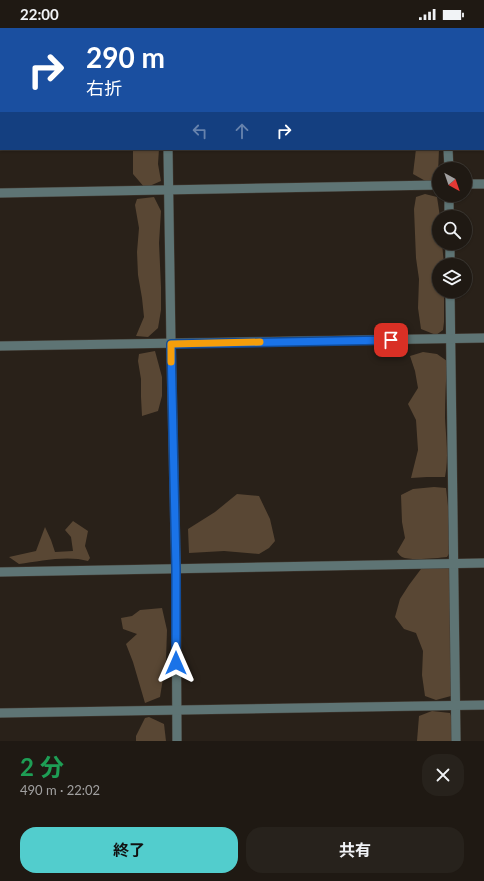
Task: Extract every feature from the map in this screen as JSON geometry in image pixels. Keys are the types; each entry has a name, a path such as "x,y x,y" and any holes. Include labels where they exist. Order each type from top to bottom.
{"street":[{"path":"168,150 176,569 177,741"},
{"path":"448,150 448,162"},
{"path":"472,184 484,184"},
{"path":"0,193 432,185"},
{"path":"450,298 456,741"},
{"path":"0,346 484,338"},
{"path":"0,572 484,563"},
{"path":"0,713 484,705"}],"shaded area":[{"path":"133,150 159,150 158,164 161,181 145,188 133,174"},
{"path":"416,150 439,150 438,162 432,162 432,180 429,183 413,174"},
{"path":"425,194 432,196 432,202 438,202 439,210 432,210 432,250 443,250 443,258 432,258 432,298 444,298 444,322 443,330 436,335 421,329 418,308 419,279 416,258 414,209 416,197"},
{"path":"154,197 161,211 159,243 161,310 158,328 148,337 136,336 144,317 138,275 137,252 139,228 135,205 137,199"},
{"path":"155,351 162,377 162,396 158,411 142,416 141,379 138,361 139,354"},
{"path":"423,352 437,354 447,361 445,418 447,455 445,477 411,478 418,450 416,420 408,404 418,388 415,371 410,356"},
{"path":"434,487 446,488 450,552 447,557 417,559 402,557 397,552 405,538 402,522 401,495 413,489"},
{"path":"237,494 259,496 270,519 275,541 269,548 259,554 224,551 189,553 188,529 215,512"},
{"path":"73,521 88,531 85,546 90,558 88,561 80,559 63,559 19,564 9,557 36,551 45,527 55,552 73,551 71,537 65,530"},
{"path":"433,565 452,566 450,670 454,686 451,696 436,700 425,696 422,675 423,651 416,633 404,629 395,617 400,599 409,585 421,569"},
{"path":"162,608 167,630 166,660 160,697 145,703 126,644 137,634 123,629 121,618 132,616 140,610"},
{"path":"432,711 450,713 455,728 455,741 417,741 419,716"},
{"path":"149,717 164,724 166,741 136,741 136,736 145,718"}],"slow traffic":[{"path":"171,362 171,344 260,342"}],"route":[{"path":"176,663 176,569 171,344 391,340"}]}
